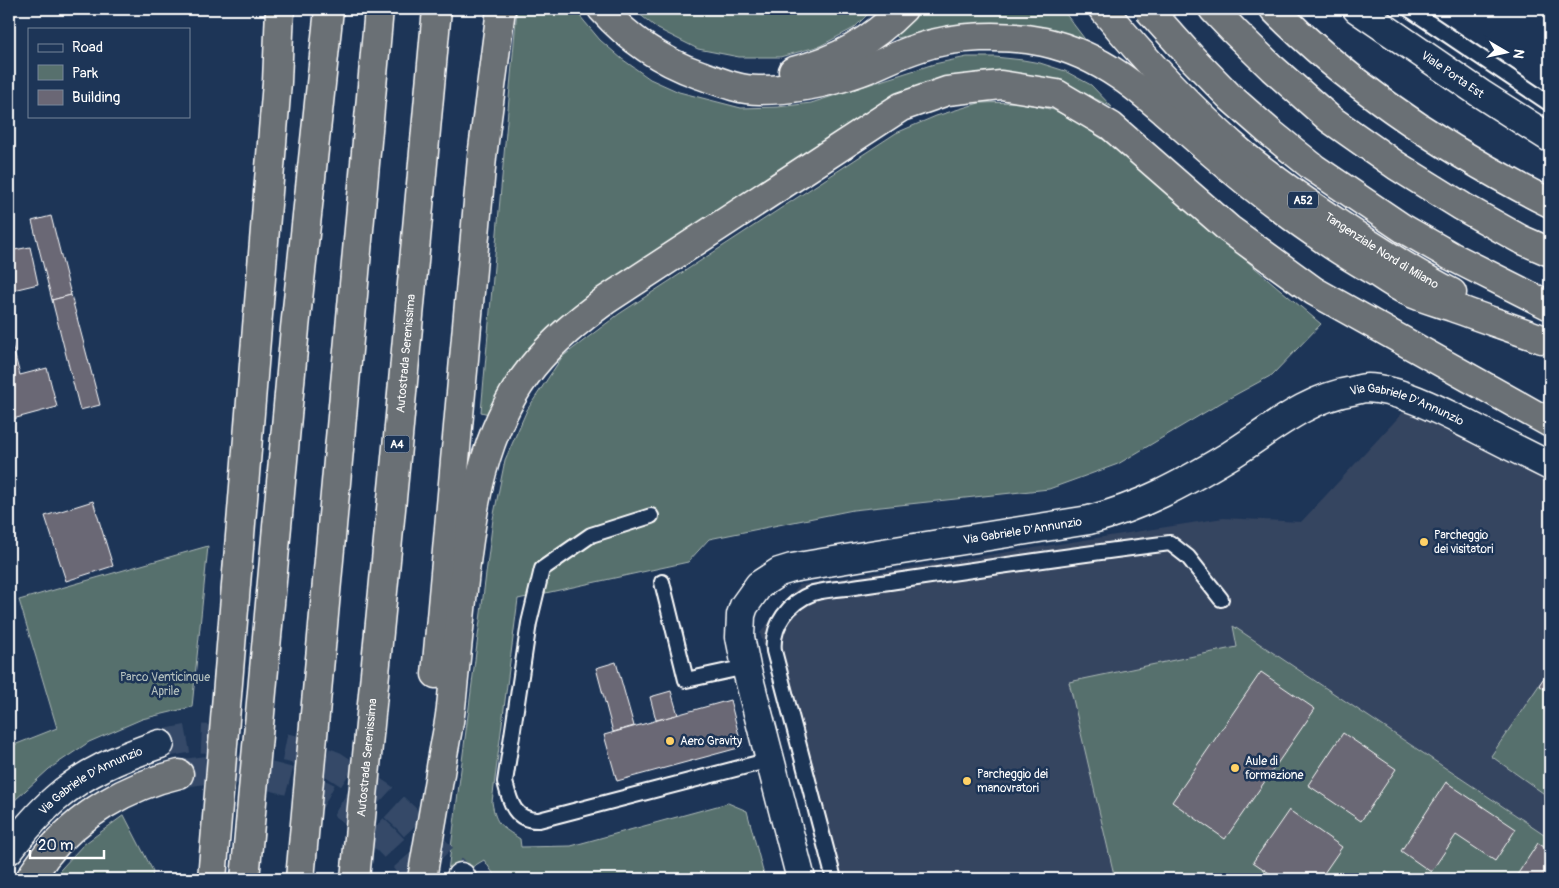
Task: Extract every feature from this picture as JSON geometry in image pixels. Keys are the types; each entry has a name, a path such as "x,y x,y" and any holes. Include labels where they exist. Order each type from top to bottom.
{"highway":[{"path":"212,879 257,326 280,9"},
{"path":"295,328 314,9"},
{"path":"244,879 295,328 329,9"},
{"path":"300,879 379,9"},
{"name":"Autostrada Serenissima","path":"355,879 437,9"},
{"path":"417,879 482,157 490,9"},
{"path":"482,157 501,9"},
{"path":"602,9 620,28 642,45 685,69 736,88 759,90 810,84 859,72 888,59 928,45 974,38 996,37 1044,42 1073,51 1099,62 1150,98 1245,181 1338,249 1408,291 1546,341"},
{"name":"Tangenziale Nord di Milano","path":"1103,9 1134,46 1200,115 1242,153 1288,189 1366,242 1428,280 1546,341"},
{"name":"A52","path":"1148,9 1231,98 1314,168 1389,219 1443,252 1550,306"},
{"path":"1213,9 1272,68 1330,119 1398,166 1463,207 1520,239 1550,252"},
{"path":"1277,11 1324,56 1369,92 1414,124 1465,158 1550,203"},
{"path":"685,69 730,75 756,76 780,74 826,61 844,53 864,42 895,17"},
{"path":"422,879 451,710 469,531 475,498 485,461 499,424 514,393 532,366 578,320 901,107 947,91 1001,85 1057,94 1111,126 1229,229 1314,292 1550,423"},
{"path":"30,879 64,836 81,820 132,789 157,779 179,774"}],"street":[{"name":"Viale Porta Est","path":"1357,9 1481,94 1550,138"},
{"name":"Via Gabriele D'Annunzio","path":"801,879 746,667 740,637 741,615 744,606 759,585 779,572 792,568 1089,520 1117,513 1169,490 1230,456 1305,407 1338,393 1366,388 1393,393 1431,406 1550,466"},
{"name":"Via Gabriele D'Annunzio","path":"9,850 35,818 56,798 87,776 127,756 160,744"}],"lane":[{"path":"1409,9 1550,104"},
{"path":"651,516 591,535 542,569 529,623 505,782 510,803 516,812 524,818 539,820 770,760"},
{"path":"834,879 774,651 775,629 791,607 812,594 826,590 1170,543 1188,557 1221,599"},
{"path":"662,582 686,680 746,667"}],"shaded area":[{"path":"1408,407 1550,480 1550,879 824,879 760,633 799,585 1223,518 1301,522"}],"green space":[{"path":"517,9 574,9 600,40 650,79 679,92 741,108 778,107 811,103 934,64 967,57 1023,60 1065,71 1091,85 1112,107 1074,88 1002,73 966,75 929,84 521,360 501,389 489,414 481,412"},
{"path":"633,9 873,9 854,28 820,46 780,57 739,57 698,49 658,29"},
{"path":"874,9 1062,9 1087,42 1046,28 1004,23 951,27 898,38"},
{"path":"1018,102 1054,110 1077,122 1108,143 1321,324 1272,375 1224,401 1118,464 1049,489 853,510 709,539 688,562 518,599 492,802 495,816 500,825 520,839 521,847 571,846 728,803 747,811 765,879 497,879 484,860 452,879 447,879 493,519 505,460 527,410 562,357 619,314 896,133 936,116 979,103"},
{"name":"Parco Venticinque Aprile","path":"208,546 192,707 142,719 89,742 49,769 14,801 9,808 9,747 57,728 19,600"},
{"path":"1233,626 1550,838 1550,879 1115,879 1069,682 1237,647"},
{"path":"1550,669 1550,798 1491,756"},
{"path":"124,815 153,871 152,879 52,879 83,845"}],"building":[{"path":"51,216 71,295 52,300 32,221"},
{"path":"30,247 38,284 9,291 9,251"},
{"path":"71,295 100,405 80,410 52,300"},
{"path":"10,337 20,375 47,368 57,407 9,420"},
{"path":"93,501 113,566 66,581 45,516"},
{"path":"616,662 634,726 613,732 596,668"},
{"path":"1550,669 1550,693 1539,685"},
{"name":"Aule di formazione","path":"1261,672 1315,709 1225,839 1172,802"},
{"path":"671,691 678,715 656,720 650,697"},
{"path":"730,700 742,747 617,781 604,735"},
{"path":"1343,733 1396,769 1361,821 1308,785"},
{"path":"1446,782 1516,829 1495,861 1456,835 1431,872 1401,851"},
{"path":"1289,810 1342,847 1320,879 1278,879 1253,862"},
{"path":"1538,843 1550,851 1550,879 1523,879 1517,875"},
{"path":"1386,872 1397,879 1381,879"}],"tunnel":[{"path":"160,744 192,738 253,741 293,749 334,765 383,797 407,819 461,877"},
{"path":"179,774 212,769 237,769 269,776 316,791 336,801 372,826 404,859 420,879"}],"place":[{"name":"Parcheggio dei visitatori","path":"1424,542"},
{"name":"Aero Gravity","path":"670,741"},
{"name":"Aule di formazione","path":"1235,768"},
{"name":"Parcheggio dei manovratori","path":"967,781"}]}
